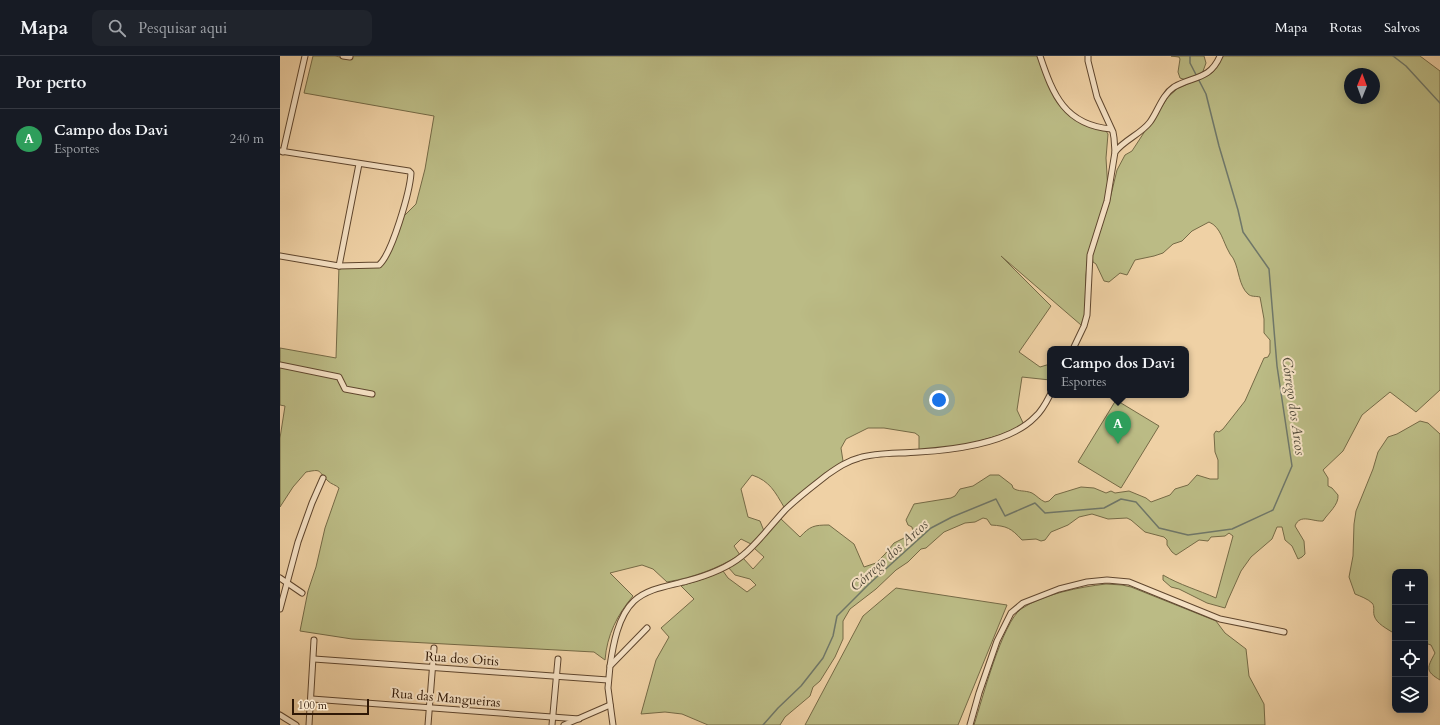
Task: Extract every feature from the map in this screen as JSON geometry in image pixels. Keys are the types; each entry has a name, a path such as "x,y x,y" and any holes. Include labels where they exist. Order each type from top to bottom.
{"street":[{"path":"280,256 339,266 376,266 382,263 388,252 402,215 411,177 411,173 409,171 281,152 305,56"},
{"path":"343,56 350,57"},
{"path":"1040,56 1046,73 1062,106 1070,114 1089,124 1111,129"},
{"path":"1074,346 1084,326 1087,315 1090,255 1107,201 1115,152 1114,138 1097,97 1088,62 1088,56"},
{"path":"1115,152 1119,146 1149,123 1169,91 1210,72 1220,56"},
{"path":"339,266 359,164"},
{"path":"280,365 339,377 345,389 372,394"},
{"path":"613,725 608,680 610,666 617,632 623,618 633,602 657,588 706,576 741,557 786,509 810,488 843,464 876,454 959,449 1000,438 1022,428 1035,418 1045,406 1049,398"},
{"path":"280,609 298,542 323,478"},
{"path":"280,578 302,593"},
{"path":"970,725 997,641 1011,613 1023,603 1059,589 1087,582 1107,580 1129,582 1220,619 1284,632"},
{"path":"610,666 648,628"},
{"path":"309,725 312,699 314,640"},
{"path":"428,725 434,648"},
{"name":"Rua dos Oitis","path":"314,659 608,680"},
{"path":"552,725 558,659"},
{"name":"Rua das Mangueiras","path":"312,699 579,719"},
{"path":"564,725 610,705"},
{"path":"280,715 296,725"}],"green space":[{"path":"313,56 335,56 351,59 351,56 1038,56 1050,88 1063,109 1076,120 1106,131 1108,134 1106,158 1108,191 1088,255 1085,314 1081,325 1001,256 1051,306 1019,352 1040,367 1047,365 1047,380 1022,377 1017,410 1024,425 1000,435 959,447 919,450 919,436 915,433 884,428 868,428 846,439 841,448 843,461 784,507 768,484 752,475 741,489 748,517 760,521 764,531 751,544 741,539 734,546 740,555 705,572 687,578 667,582 653,569 642,565 610,573 633,596 622,610 614,626 608,642 605,660 594,652 352,639 300,631 308,591 316,567 325,528 339,488 329,482 319,471 306,472 293,487 280,507 280,438 285,406 280,405 280,348 336,358 339,266 382,263 400,220 416,204 425,169 434,116 304,93"},
{"path":"1171,56 1204,56 1206,63 1202,74 1186,80 1180,78 1178,72 1180,59 1179,57"},
{"path":"1222,56 1420,56 1440,71 1440,390 1416,412 1390,392 1362,415 1343,451 1323,470 1328,478 1328,486 1338,495 1335,506 1323,521 1303,519 1297,522 1295,526 1304,541 1305,554 1298,559 1292,546 1285,540 1282,527 1277,527 1272,539 1251,557 1241,571 1225,608 1207,603 1179,589 1171,587 1163,580 1163,575 1182,585 1216,598 1233,536 1229,533 1225,536 1211,537 1208,541 1199,540 1176,555 1167,545 1167,540 1164,537 1145,532 1127,518 1108,519 1092,514 1079,517 1068,525 1051,532 1045,540 1041,541 1036,539 1022,540 1008,528 991,525 987,519 983,518 975,522 965,523 944,532 926,548 921,549 908,562 896,570 876,589 850,609 843,621 843,639 835,657 820,681 813,687 810,696 785,717 780,725 708,725 682,714 665,712 641,714 656,660 669,637 661,628 694,599 681,586 723,571 728,578 747,592 756,585 750,579 735,575 728,567 743,558 753,569 764,557 754,548 780,518 800,537 807,530 813,527 829,525 854,544 864,567 876,563 894,543 913,532 912,527 908,525 906,520 914,504 951,498 955,496 960,489 973,486 990,475 999,475 1012,485 1013,488 1019,491 1032,493 1045,502 1049,501 1055,495 1081,487 1094,488 1106,493 1111,491 1115,493 1129,491 1146,498 1151,502 1170,495 1175,489 1188,485 1197,475 1210,479 1218,479 1218,460 1215,452 1214,434 1216,431 1219,432 1223,429 1245,401 1264,358 1268,357 1270,353 1270,340 1264,333 1264,319 1260,297 1251,296 1245,291 1234,259 1229,253 1216,227 1209,222 1192,231 1182,241 1173,244 1163,253 1135,260 1127,275 1120,273 1109,282 1104,281 1096,264 1093,262 1092,255 1109,203 1117,170 1125,155 1132,151 1168,97 1178,88 1213,72"},
{"path":"1116,400 1159,426 1121,488 1078,462"},
{"path":"1420,421 1428,423 1440,434 1440,680 1432,674 1429,669 1430,662 1435,653 1431,645 1428,644 1428,569 1392,569 1392,632 1377,621 1374,615 1373,604 1355,594 1349,577 1353,556 1356,511 1373,469 1378,452 1388,437 1397,434"},
{"path":"1106,584 1131,587 1216,621 1225,633 1246,649 1249,676 1264,704 1265,725 974,725 987,681 1000,645 1014,617 1021,609 1051,595 1073,589"},
{"path":"896,588 1007,605 958,725 805,725 863,616"}],"waterway":[{"name":"Córrego dos Arcos","path":"763,725 801,686 823,658 833,636 837,616 869,584 931,528 952,517 996,499 1005,516 1035,503 1045,513 1104,508 1121,499 1136,502 1159,528 1188,535 1232,529 1273,510 1292,466 1277,366 1269,269 1243,232 1206,94 1190,63 1190,56"},
{"path":"1393,56 1406,66 1440,103"}],"place":[{"name":"Campo dos Davi","path":"1118,444"}]}
